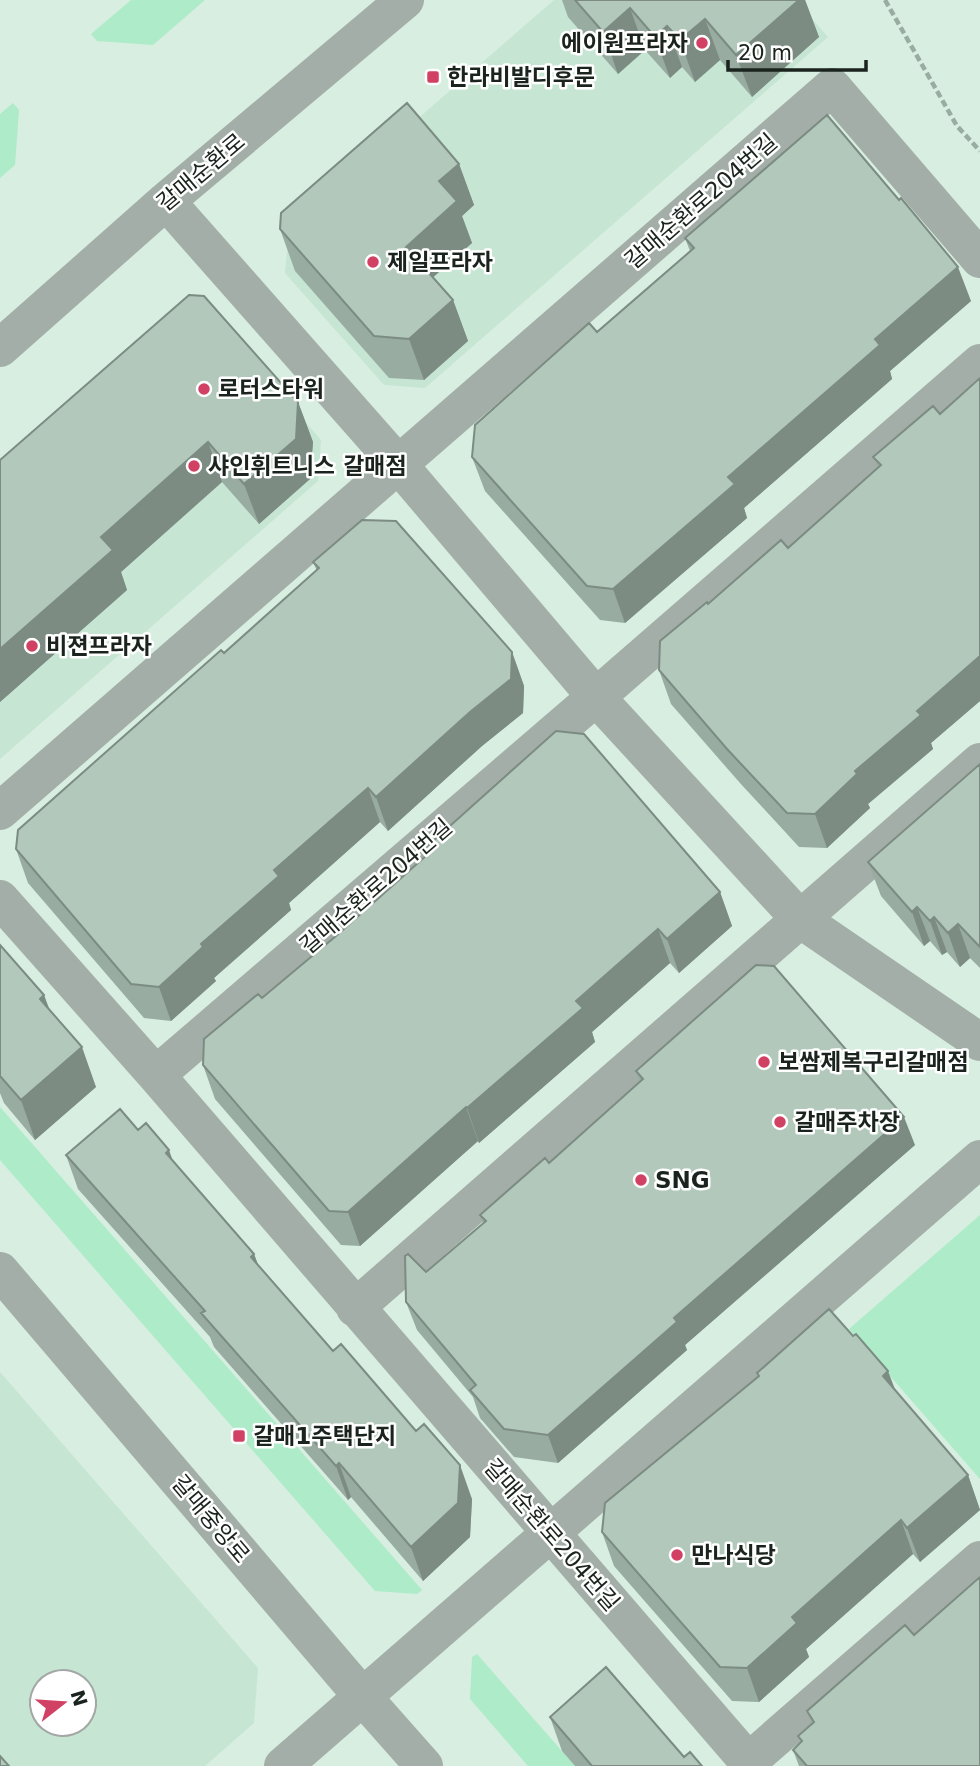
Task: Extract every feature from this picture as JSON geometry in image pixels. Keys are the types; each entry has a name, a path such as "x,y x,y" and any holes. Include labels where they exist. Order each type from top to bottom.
{"street":[{"name":"갈매순환로","path":"0,348 166,201 405,0"},
{"name":"갈매순환로204번길","path":"0,811 832,87 980,260"},
{"path":"166,201 398,464 596,697 800,919 980,1042"},
{"name":"갈매순환로204번길","path":"156,1075 980,363"},
{"path":"355,1308 980,762"},
{"name":"갈매순환로204번길","path":"0,900 156,1075 750,1764 980,1560"},
{"path":"283,1766 980,1159"},
{"name":"갈매중앙로","path":"0,1271 362,1696 425,1766"}],"path":[{"path":"885,0 957,126 980,151"}],"shaded area":[{"path":"554,0 796,0 828,37 425,388 384,385 285,273 289,231"},
{"path":"223,328 321,440 318,481 0,759 0,482"},
{"path":"0,1372 258,1668 254,1723 205,1766 0,1766"}],"green space":[{"path":"131,0 205,0 153,45 97,41 91,34"},
{"path":"13,103 19,110 15,165 0,178 0,114"},
{"path":"0,1107 422,1590 417,1594 375,1591 0,1160"},
{"path":"980,1215 980,1479 849,1329"},
{"path":"477,1654 575,1766 528,1766 470,1699 472,1657"}],"building":[{"path":"575,0 799,0 736,55 705,19 680,40 667,26 655,37 630,8 603,32"},
{"name":"제일프라자","path":"407,103 459,164 439,181 457,201 406,247 453,300 409,339 374,336 280,229 281,213"},
{"path":"827,115 958,267 875,339 880,345 728,477 735,484 613,589 587,586 472,457 475,425 589,323 597,332 694,248 685,238"},
{"path":"189,295 204,296 298,402 296,439 244,484 208,442 101,537 113,550 0,649 0,460"},
{"path":"980,378 980,656 917,711 921,715 855,771 857,774 815,814 787,813 659,670 660,641 707,602 708,604 781,540 788,548 881,465 873,457 933,406 940,414"},
{"path":"362,520 396,521 512,652 511,679 470,712 376,797 368,788 274,870 279,876 201,944 203,947 159,987 131,984 16,849 18,830 221,650 224,653 319,568 313,562"},
{"path":"556,731 584,734 720,892 667,939 658,929 576,1001 583,1008 348,1212 329,1211 203,1065 204,1039 258,994 262,998 336,936 427,855 423,850"},
{"path":"980,764 980,947 958,924 948,933 934,917 930,921 917,907 912,912 868,862"},
{"path":"0,945 44,995 40,999 82,1047 21,1100 0,1076"},
{"path":"756,965 774,966 904,1117 674,1318 677,1322 548,1435 504,1429 470,1390 476,1385 406,1302 405,1256 408,1254 426,1272 486,1221 480,1215 545,1158 549,1163 643,1079 636,1071"},
{"path":"120,1109 138,1130 146,1123 169,1150 166,1153 254,1254 251,1257 333,1351 341,1344 416,1431 424,1424 460,1465 458,1503 411,1547 339,1463 336,1466 201,1313 205,1311 66,1155"},
{"path":"829,1309 853,1336 856,1334 888,1371 883,1376 968,1475 907,1528 901,1520 792,1617 797,1623 747,1668 720,1667 602,1532 605,1503 759,1376 757,1373"},
{"path":"980,1577 980,1766 807,1766 793,1750 802,1741 798,1736 814,1722 807,1711 905,1625 914,1635"},
{"path":"606,1667 684,1757 690,1752 702,1766 592,1766 550,1717"},
{"path":"0,1756 9,1766 0,1766"}],"place":[{"name":"에이원프라자","path":"702,43"},
{"name":"한라비발디후문","path":"433,77"},
{"name":"제일프라자","path":"373,262"},
{"name":"로터스타워","path":"204,389"},
{"name":"샤인휘트니스 갈매점","path":"194,466"},
{"name":"비젼프라자","path":"32,646"},
{"name":"보쌈제복구리갈매점","path":"764,1062"},
{"name":"갈매주차장","path":"780,1122"},
{"name":"SNG","path":"641,1180"},
{"name":"갈매1주택단지","path":"239,1436"},
{"name":"만나식당","path":"677,1555"}]}
